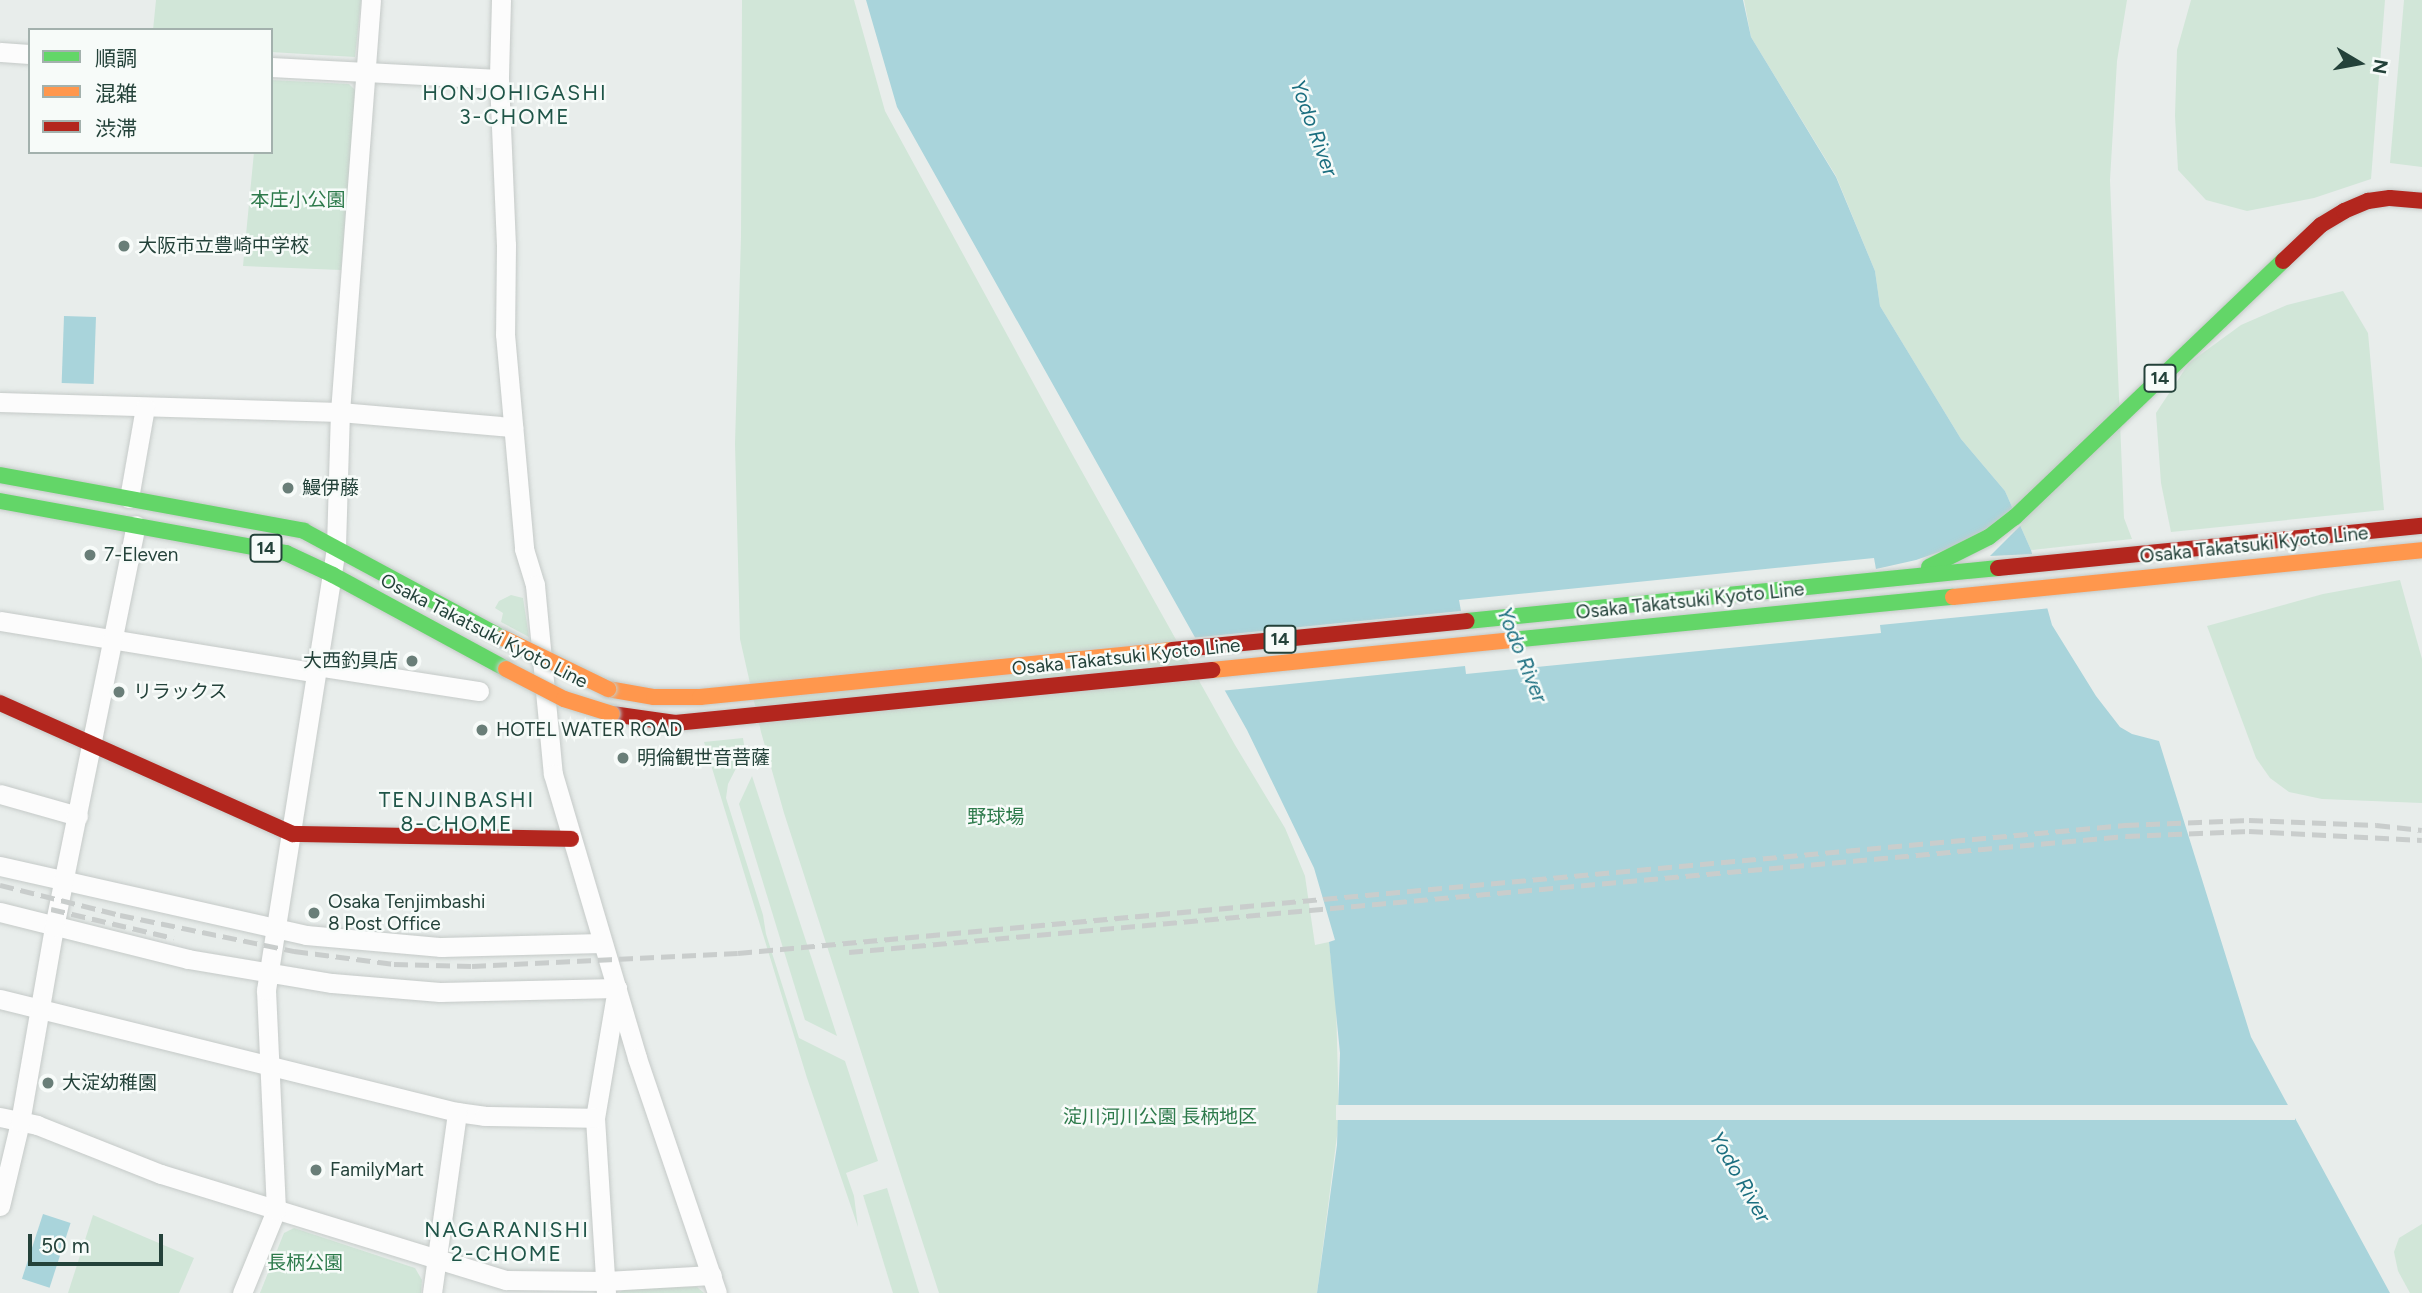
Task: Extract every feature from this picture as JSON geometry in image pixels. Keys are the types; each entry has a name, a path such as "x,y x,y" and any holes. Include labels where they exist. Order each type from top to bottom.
{"main road":[{"name":"Osaka Takatsuki Kyoto Line","path":"1902,577 1955,556 1989,537 2015,517 2321,225 2368,201 2390,198 2422,201"},
{"name":"Osaka Takatsuki Kyoto Line","path":"0,475 295,528 336,546 566,671 608,689 659,697 700,697 2422,526"},
{"name":"Osaka Takatsuki Kyoto Line","path":"0,501 262,547 293,556 564,699 612,714 664,722 2422,550"},
{"path":"0,702 293,834 571,839"}],"street":[{"path":"242,1293 276,1210 272,1067 266,990 333,575 340,412 372,0"},
{"path":"0,1117 37,1125 161,1174 506,1280 606,1287 714,1284 637,1058 553,774 535,585 524,549 505,334 506,245 499,79 501,0"},
{"path":"0,52 28,54"},
{"path":"273,67 499,79"},
{"path":"0,402 340,412 513,427"},
{"path":"129,498 145,407"},
{"path":"0,1206 20,1122 54,927 136,525"},
{"path":"0,621 316,670 479,691"},
{"path":"0,794 78,816"},
{"path":"0,866 276,935 430,947 602,943"},
{"path":"0,912 54,927 269,970 440,992 617,988"},
{"path":"606,1287 595,1118 617,988"},
{"path":"0,999 457,1112 484,1116 595,1118"},
{"path":"432,1293 457,1112"}],"green space":[{"path":"156,0 361,0 355,57 273,52 273,28 153,28"},
{"path":"742,0 854,0 885,111 1071,452 1235,745 1285,828 1305,876 1315,945 1329,942 1336,1002 1339,1120 1317,1293 939,1293 784,813 761,732 740,639 735,444 741,237"},
{"path":"1744,0 2127,0 2117,61 2110,180 2124,518 2132,539 2031,550 2005,491 1961,439 1880,306 1875,271 1836,176 1751,37"},
{"path":"2191,0 2385,0 2371,179 2314,198 2247,211 2206,200 2178,170 2175,116 2177,50"},
{"path":"2404,0 2422,0 2422,167 2390,163"},
{"name":"本庄小公園","path":"273,80 349,84 356,91 341,270 243,266 254,154 273,154"},
{"path":"2343,291 2368,333 2384,510 2171,532 2161,483 2156,413 2189,363 2241,325 2287,305"},
{"path":"2400,580 2422,659 2422,803 2322,799 2289,792 2270,778 2256,758 2207,626 2323,594"},
{"path":"511,595 523,598 529,637 501,622 503,613 495,608 499,601"},
{"path":"743,738 745,751 728,784 726,798 799,1038 845,1061 878,1161 846,1173 854,1196 858,1227 807,1078 704,742"},
{"path":"752,776 837,1036 805,1020 739,804"},
{"path":"887,1188 919,1293 893,1293 863,1195"},
{"path":"93,1215 194,1258 179,1293 68,1293"},
{"path":"2422,1224 2422,1293 2410,1293 2398,1271 2394,1252 2399,1238"},
{"name":"長柄公園","path":"294,1228 415,1268 422,1280 421,1293 260,1293 284,1233"},
{"path":"697,1287 704,1293 619,1293 625,1288"}],"water":[{"name":"Yodo River","path":"866,0 1743,0 1751,37 1836,177 1875,271 1880,306 1961,439 2005,491 2031,550 2052,625 2096,696 2120,727 2132,734 2159,741 2251,1037 2390,1293 1317,1293 1337,1145 1340,1053 1329,942 1335,940 1314,868 1247,730 897,107"},
{"path":"64,316 96,317 94,384 62,383"},
{"path":"43,1214 71,1223 50,1288 22,1279"}],"pier":[{"path":"2023,523 1990,556 2036,554 2051,608 1880,625 1881,633 1466,674 1465,666 1220,691 1191,638 1461,611 1459,600 1874,558 1876,569 1916,560"},
{"path":"1336,1105 2295,1105 2295,1120 1336,1120"}],"railway":[{"path":"0,885 120,915 294,951 394,964 472,966 738,953 2125,825 2249,820 2376,825 2422,830"},
{"path":"849,952 2126,836 2249,831 2422,840"},
{"path":"51,909 174,938"}],"traffic: fast":[{"path":"1929,567 1989,537 2015,517 2283,261"},
{"path":"0,475 304,531 503,638"},
{"path":"0,501 286,553 333,575 506,669"},
{"path":"1467,621 1998,568"},
{"path":"1511,640 1953,597"}],"traffic: slow":[{"path":"1953,597 2422,550"},
{"path":"503,638 608,689"},
{"path":"1212,670 1511,640"},
{"path":"608,689 654,697 700,697 1172,650"},
{"path":"506,669 564,699 612,714"}],"traffic: jam":[{"path":"2283,261 2321,225 2344,211 2368,201 2390,198 2422,201"},
{"path":"1998,568 2422,526"},
{"path":"1172,650 1467,621"},
{"path":"612,714 675,723 1212,670"},
{"path":"0,703 293,834 571,839"}],"place":[{"name":"大阪市立豊崎中学校","path":"124,246"},
{"name":"鰻伊藤","path":"288,488"},
{"name":"7-Eleven","path":"90,555"},
{"name":"大西釣具店","path":"412,661"},
{"name":"リラックス","path":"119,692"},
{"name":"HOTEL WATER ROAD","path":"482,730"},
{"name":"明倫観世音菩薩","path":"623,758"},
{"name":"Osaka Tenjimbashi 8 Post Office","path":"314,913"},
{"name":"大淀幼稚園","path":"48,1083"},
{"name":"FamilyMart","path":"316,1170"}],"district":[{"name":"HONJOHIGASHI 3-CHOME","path":"515,105"},
{"name":"TENJINBASHI 8-CHOME","path":"457,812"},
{"name":"NAGARANISHI 2-CHOME","path":"507,1242"}],"park label":[{"name":"野球場","path":"996,817"},
{"name":"淀川河川公園 長柄地区","path":"1160,1117"}]}
